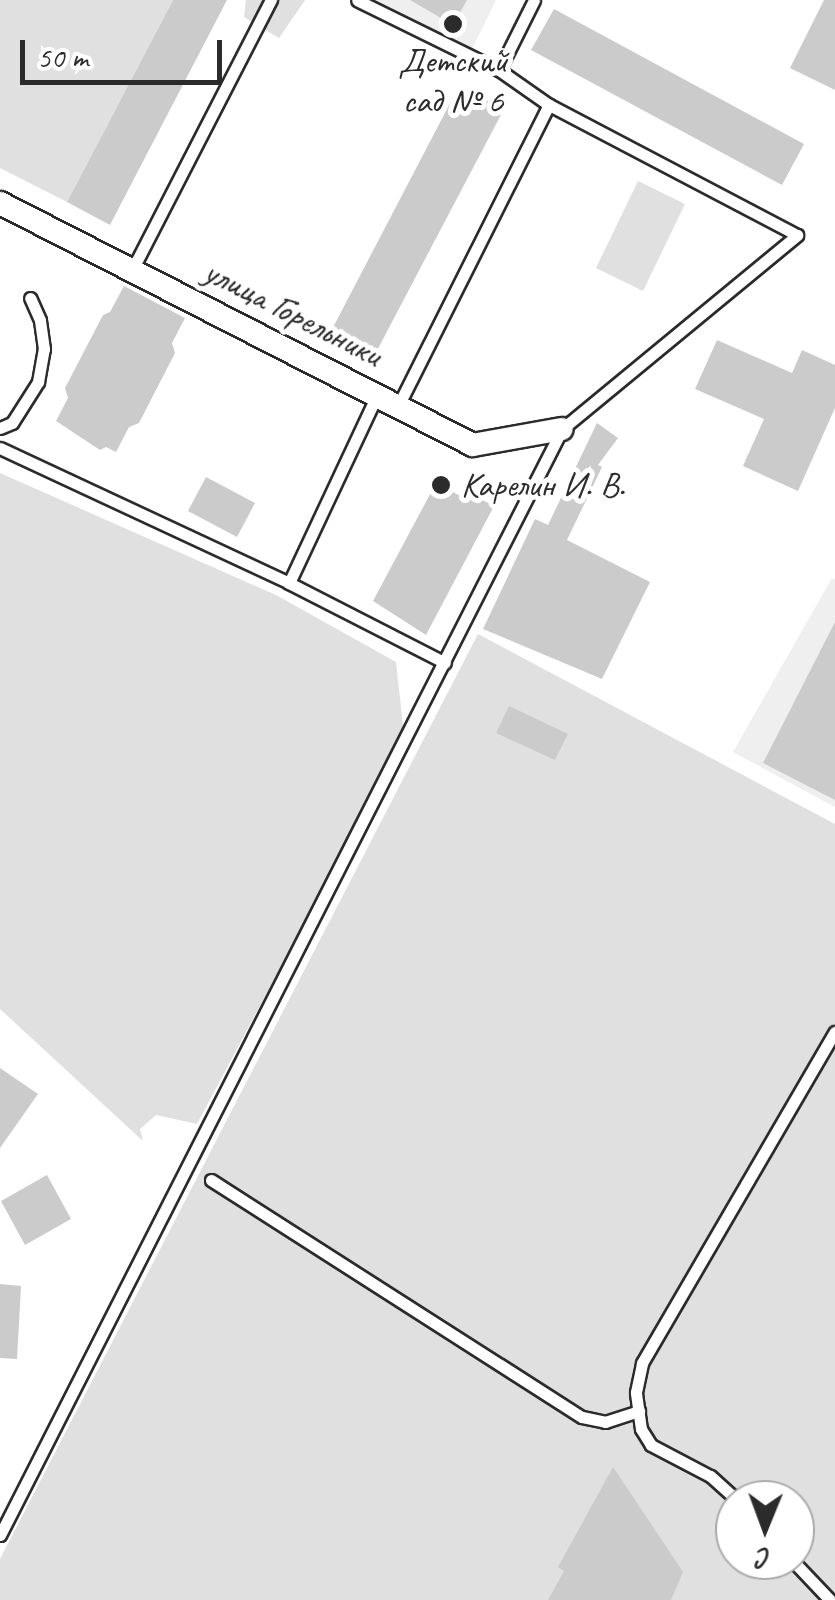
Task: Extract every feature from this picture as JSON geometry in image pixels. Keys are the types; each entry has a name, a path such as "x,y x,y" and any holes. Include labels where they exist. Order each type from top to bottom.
{"street":[{"name":"улица Горельники","path":"0,203 473,444 562,428"}],"lane":[{"path":"132,270 271,0"},
{"path":"0,1534 562,428 797,235 549,105 499,70 357,0"},
{"path":"499,70 534,0"},
{"path":"289,582 549,105"},
{"path":"0,428 12,423 38,382 44,348 40,320 30,298"},
{"path":"0,448 289,582 444,663"},
{"path":"715,1481 651,1445 636,1392 642,1363 835,1032"},
{"path":"211,1180 582,1417 605,1422 639,1412"},
{"path":"811,1580 830,1600"}],"shaded area":[{"path":"0,0 173,0 67,202 0,168"},
{"path":"246,0 305,0 279,38 244,17"},
{"name":"Детский сад № 6","path":"374,0 496,0 472,49"},
{"path":"638,181 685,204 643,291 596,268"},
{"path":"0,473 276,595 396,662 404,735 197,1124 156,1115 140,1129 143,1141 0,1009"},
{"path":"832,578 835,580 835,807 733,752"},
{"path":"478,634 835,824 835,1600 0,1600 0,1559"}],"building":[{"path":"173,0 227,0 110,225 67,202"},
{"path":"410,0 467,0 453,25"},
{"path":"824,0 835,0 835,90 790,68"},
{"path":"554,9 804,144 782,185 531,50"},
{"path":"459,86 504,109 372,360 328,337"},
{"path":"124,286 185,318 172,343 175,353 139,423 129,427 116,452 106,447 100,450 56,421 68,398 65,388 103,315 110,312"},
{"path":"717,340 792,373 802,350 835,365 835,408 798,491 743,466 764,419 695,389"},
{"path":"597,423 618,438 598,465 602,467 567,540 650,582 602,679 483,629 535,519 548,525"},
{"path":"206,477 255,503 237,537 188,511"},
{"path":"436,483 468,500 471,494 494,506 426,635 373,601"},
{"path":"835,622 835,800 763,763"},
{"path":"509,706 568,734 555,760 496,733"},
{"path":"0,1068 38,1094 0,1148"},
{"path":"47,1175 71,1219 25,1245 1,1201"},
{"path":"0,1284 21,1286 17,1359 0,1358"},
{"path":"613,1467 683,1572 671,1600 548,1600 564,1571 558,1567"}],"place":[{"name":"Детский сад № 6","path":"453,24"},
{"name":"Карелин И. В.","path":"441,485"}]}
